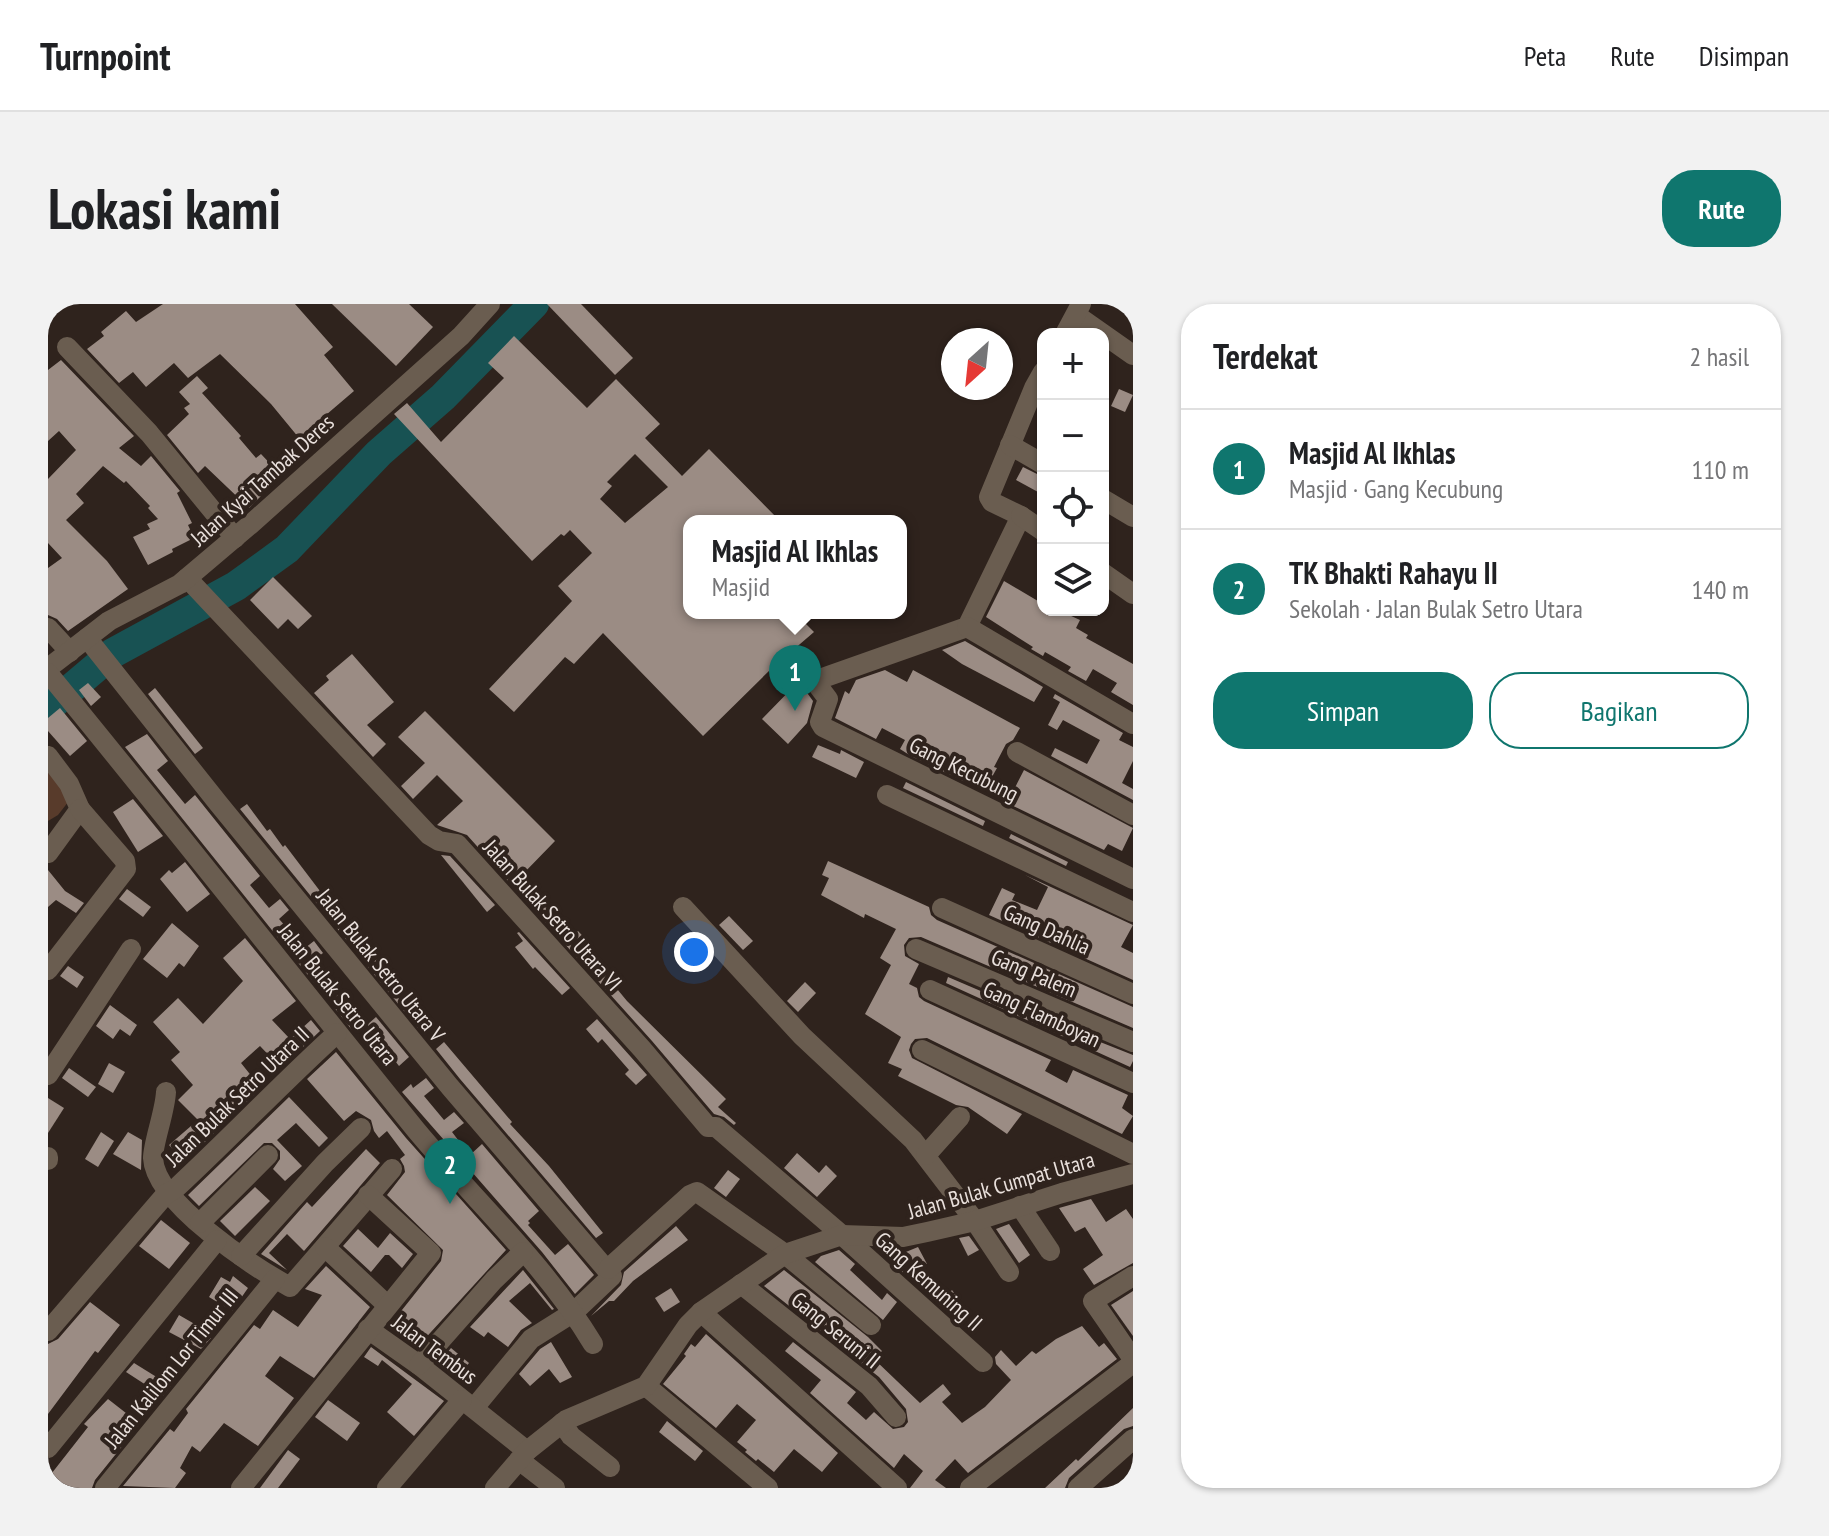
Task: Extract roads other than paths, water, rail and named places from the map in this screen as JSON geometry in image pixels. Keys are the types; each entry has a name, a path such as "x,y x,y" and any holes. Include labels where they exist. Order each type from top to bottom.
{"street":[{"name":"Jalan Kyai Tambak Deres","path":"50,674 70,652 91,642 109,621 191,583 235,538 461,336 490,304"},
{"path":"1068,328 1078,309 1133,355"},
{"path":"67,347 149,433 235,538"},
{"path":"1037,385 989,497 992,502 1037,527"},
{"path":"1010,445 1037,461"},
{"path":"1109,503 1133,517"},
{"path":"1021,516 967,627 1133,724"},
{"path":"1109,577 1133,594"},
{"name":"Jalan Bulak Setro Utara VI","path":"191,583 429,835 439,841 457,844 712,1127 842,1235"},
{"name":"Gang Kecubung","path":"967,627 817,680 828,699 820,716 823,727 1133,879"},
{"path":"48,628 70,652"},
{"name":"Jalan Bulak Setro Utara V","path":"91,642 440,1074 608,1269"},
{"name":"Jalan Bulak Setro Utara","path":"50,674 417,1131 574,1312 593,1344"},
{"path":"1017,752 1133,815"},
{"path":"48,756 69,784 80,809 125,861 126,869 48,970"},
{"path":"887,795 1133,912"},
{"path":"48,853 80,809"},
{"path":"683,907 802,1036 913,1140 975,1221 1009,1272"},
{"name":"Gang Dahlia","path":"942,908 1133,994"},
{"path":"48,1075 131,949"},
{"name":"Gang Palem","path":"916,949 1133,1042"},
{"name":"Gang Flamboyan","path":"930,990 1133,1083"},
{"name":"Jalan Bulak Setro Utara II","path":"48,1331 169,1193 337,1033"},
{"path":"922,1050 1133,1154"},
{"path":"166,1092 153,1157 169,1193 217,1240 290,1287 392,1169"},
{"path":"926,1155 960,1117"},
{"path":"241,1256 361,1128"},
{"path":"200,1223 268,1155"},
{"name":"Jalan Bulak Cumpat Utara","path":"842,1235 903,1237 975,1221 1133,1174"},
{"path":"387,1488 531,1339 574,1312 610,1279 612,1276 608,1269 697,1192 785,1254 871,1325"},
{"path":"241,1488 431,1252 368,1195"},
{"path":"1020,1206 1050,1251"},
{"path":"495,1488 523,1456 562,1423 646,1386 688,1325 701,1312 785,1254 842,1235"},
{"name":"Gang Kemuning II","path":"842,1235 983,1362"},
{"path":"48,1448 217,1240"},
{"path":"325,1247 387,1305"},
{"path":"419,1365 523,1252"},
{"path":"970,1488 1133,1361 1093,1301 1133,1276"},
{"name":"Jalan Kalilom Lor Timur III","path":"105,1488 275,1279"},
{"name":"Gang Seruni II","path":"741,1284 869,1386 896,1417"},
{"path":"701,1312 897,1488"},
{"name":"Jalan Tembus","path":"368,1329 468,1404 555,1488"},
{"path":"646,1386 768,1488"},
{"path":"562,1423 571,1436 610,1467"},
{"path":"1078,1488 1133,1439"}],"waterway":[{"path":"48,708 113,653 236,586 287,549 379,453 443,397 534,304"}],"place":[{"name":"Masjid Al Ikhlas","path":"795,711"},
{"name":"TK Bhakti Rahayu II","path":"450,1204"}]}
